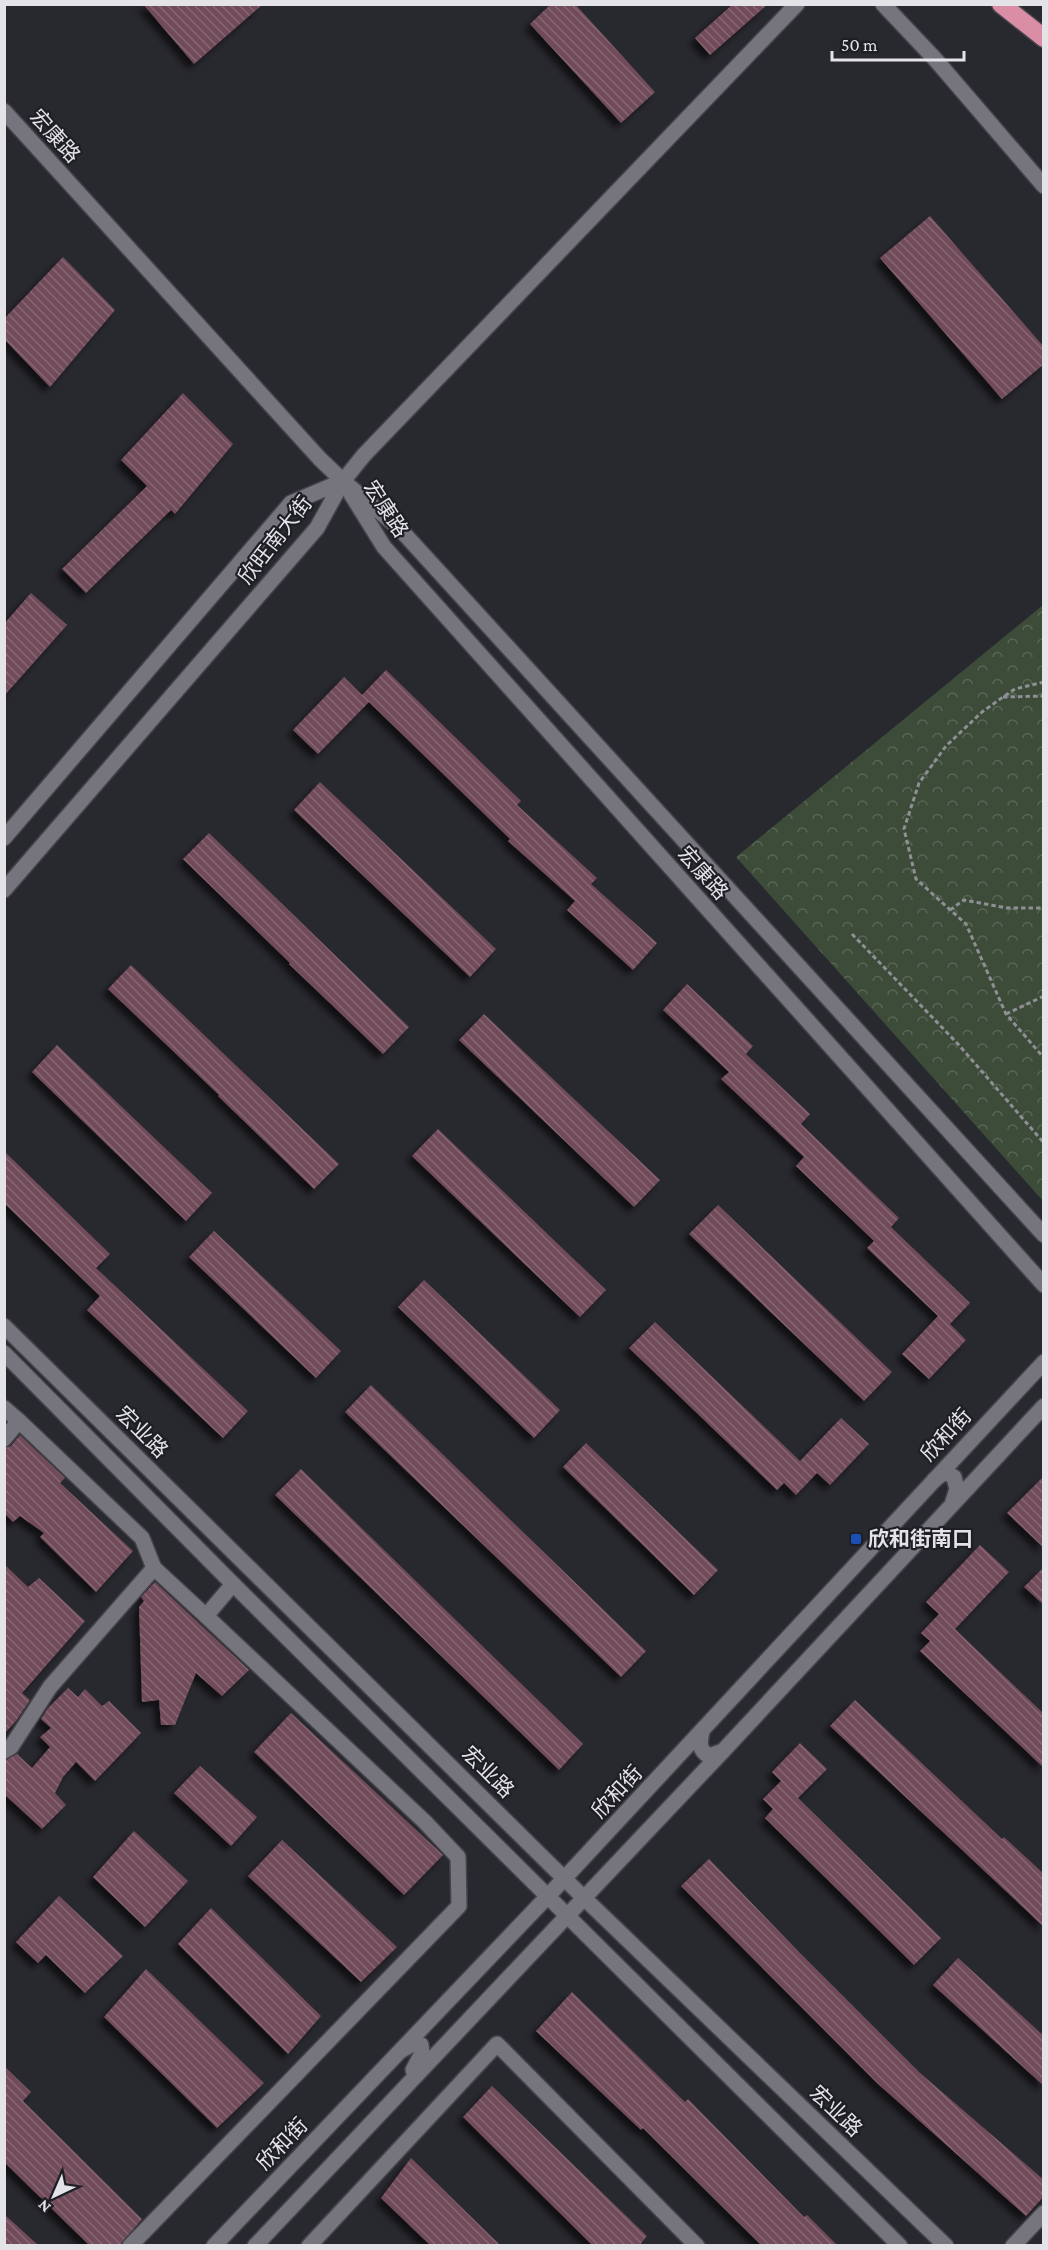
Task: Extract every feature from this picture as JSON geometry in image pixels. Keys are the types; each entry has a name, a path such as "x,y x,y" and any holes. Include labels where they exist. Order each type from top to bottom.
{"highway":[{"path":"1001,4 1044,38"}],"street":[{"path":"343,481 364,455 797,4"},
{"path":"883,4 935,59 1044,186"},
{"name":"宏康路","path":"4,111 320,459 399,528 1044,1235"},
{"name":"宏康路","path":"343,481 384,547 1044,1284"},
{"name":"欣旺南大街","path":"4,838 291,503 343,481"},
{"name":"欣旺南大街","path":"4,890 317,528 343,481"},
{"name":"宏业路","path":"4,1326 583,1897 946,2246"},
{"name":"宏业路","path":"4,1353 233,1584 900,2246"},
{"name":"欣和街","path":"214,2246 566,1878 1044,1362"},
{"path":"255,2246 1044,1406"},
{"path":"4,1408 142,1538 154,1568 425,1822 458,1857 459,1905 130,2246"},
{"path":"4,1439 19,1421"},
{"path":"934,1480 945,1472 954,1477 957,1489 953,1501"},
{"path":"4,1750 11,1747 50,1687 154,1568"},
{"path":"206,1616 233,1584"},
{"path":"702,1731 700,1745 703,1753 709,1756 723,1750"},
{"path":"398,2093 422,2053 421,2045 413,2044 402,2050"},
{"path":"309,2246 497,2044 697,2246"},
{"path":"1013,2246 1044,2213"}],"path":[{"path":"1044,682 1016,689 1003,697 982,712 946,747 919,783 904,829 916,879 966,924 1006,1014 1044,1058"},
{"path":"1003,697 1044,696"},
{"path":"950,910 964,900 1008,908 1044,908"},
{"path":"852,934 958,1044 1044,1143"},
{"path":"1006,1014 1044,996"}],"green space":[{"path":"1043,605 1043,1201 736,857"}],"building":[{"path":"143,4 263,4 194,64"},
{"path":"551,4 575,4 655,92 621,123 530,24"},
{"path":"733,4 768,4 710,55 695,38"},
{"path":"930,216 1044,347 1044,364 1002,399 880,258"},
{"path":"63,257 115,310 50,387 4,339 4,319"},
{"path":"183,393 233,444 175,514 171,510 86,593 62,569 147,486 121,460"},
{"path":"31,593 67,625 4,696 4,624"},
{"path":"386,670 521,801 517,805 597,878 591,884 657,943 633,970 567,910 575,901 508,841 510,839 369,702 318,754 293,730 344,677 362,695"},
{"path":"320,782 496,949 470,977 294,810"},
{"path":"209,833 409,1027 383,1054 183,859"},
{"path":"131,965 339,1164 314,1189 108,989"},
{"path":"687,984 753,1046 746,1054 810,1114 801,1124 899,1218 891,1227 970,1303 950,1324 966,1340 929,1379 902,1354 938,1316 867,1248 874,1241 796,1166 804,1157 721,1079 729,1072 663,1010"},
{"path":"484,1014 660,1180 634,1207 459,1040"},
{"path":"57,1045 212,1193 186,1221 32,1072"},
{"path":"438,1129 606,1290 580,1317 412,1156"},
{"path":"4,1151 110,1254 96,1268 248,1411 223,1438 87,1310 100,1296 4,1203"},
{"path":"718,1205 892,1372 864,1401 689,1234"},
{"path":"214,1231 341,1351 316,1378 189,1257"},
{"path":"424,1280 560,1410 534,1438 398,1307"},
{"path":"655,1322 800,1461 841,1418 869,1444 830,1485 817,1473 796,1495 784,1483 777,1490 629,1348"},
{"path":"371,1385 646,1651 621,1677 345,1412"},
{"path":"20,1435 65,1478 60,1483 133,1551 96,1592 40,1537 44,1533 20,1516 13,1522 4,1513 4,1448 11,1446"},
{"path":"586,1443 718,1570 694,1595 563,1467"},
{"path":"301,1469 583,1744 559,1770 275,1495"},
{"path":"1044,1476 1044,1548 1007,1513"},
{"path":"980,1545 1009,1572 955,1629 1044,1714 1044,1768 920,1651 930,1641 921,1633 939,1614 926,1602"},
{"path":"4,1564 28,1587 39,1578 85,1621 22,1693 30,1700 4,1734"},
{"path":"1044,1567 1044,1605 1024,1587"},
{"path":"155,1582 249,1670 222,1696 196,1673 175,1725 161,1725 159,1700 142,1702 139,1607 144,1601 141,1597"},
{"path":"68,1688 78,1697 85,1689 102,1706 109,1701 141,1733 95,1781 76,1762 63,1777 55,1793 66,1805 42,1829 4,1794 4,1761 17,1754 32,1768 50,1747 40,1737 51,1728 41,1719 48,1708"},
{"path":"855,1700 1002,1839 1004,1837 1044,1874 1044,1927 830,1726"},
{"path":"291,1713 443,1855 404,1895 254,1752"},
{"path":"800,1743 827,1769 798,1798 941,1938 914,1965 765,1818 773,1809 763,1799 781,1781 772,1772"},
{"path":"200,1766 257,1817 231,1846 174,1793"},
{"path":"134,1831 188,1881 145,1927 93,1877"},
{"path":"282,1840 397,1947 361,1982 248,1876"},
{"path":"709,1859 920,2073 1044,2180 1044,2196 1026,2216 877,2083 681,1886"},
{"path":"59,1896 123,1956 85,1993 46,1955 38,1963 16,1942"},
{"path":"211,1908 321,2016 288,2054 178,1944"},
{"path":"958,1958 1044,2036 1044,2086 933,1985"},
{"path":"146,1969 264,2083 217,2128 104,2017"},
{"path":"572,1992 685,2102 688,2099 804,2217 807,2215 838,2246 762,2246 643,2128 641,2130 536,2031"},
{"path":"4,2066 31,2092 23,2101 142,2219 119,2246 90,2246 4,2162"},
{"path":"492,2086 647,2236 639,2246 593,2246 463,2117"},
{"path":"411,2158 501,2246 431,2246 381,2198"},
{"path":"4,2214 39,2246 4,2246"}],"place":[{"name":"欣和街南口","path":"856,1539"}]}
